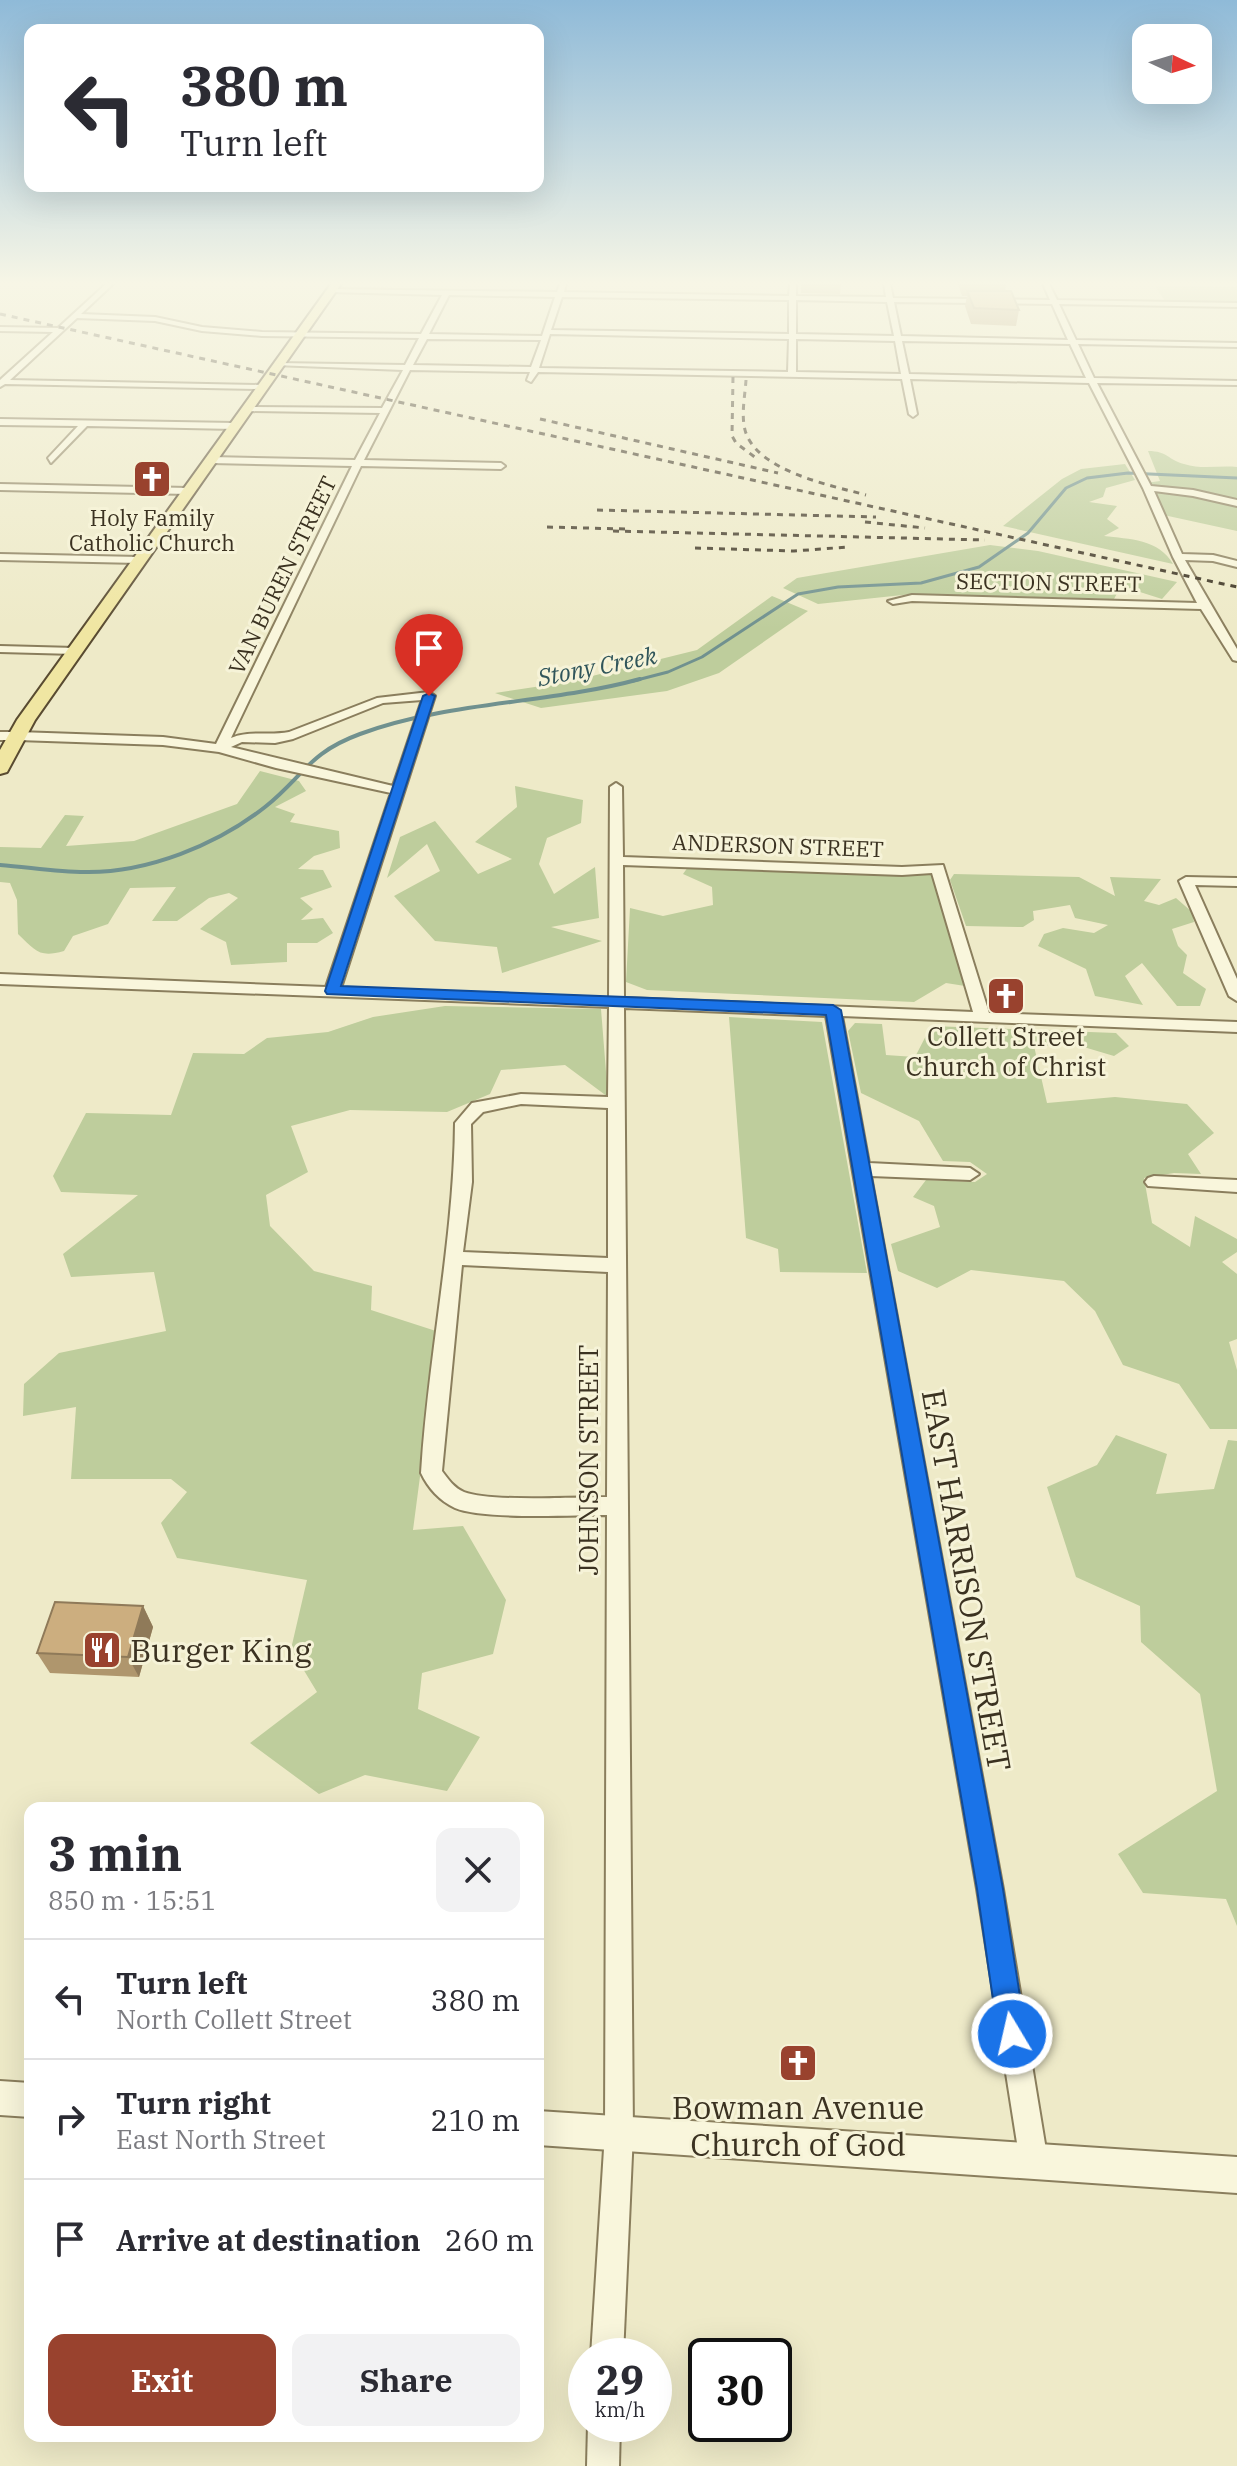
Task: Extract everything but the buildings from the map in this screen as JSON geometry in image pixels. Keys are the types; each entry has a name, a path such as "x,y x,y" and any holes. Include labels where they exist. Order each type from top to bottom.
{"main road":[{"path":"0,768 9,736 75,651 254,399"}],"street":[{"name":"VAN BUREN STREET","path":"220,748 391,399"},
{"path":"909,399 913,414"},
{"path":"1102,399 1147,486 1178,557 1237,658"},
{"path":"247,409 385,411"},
{"path":"0,422 235,426"},
{"path":"51,460 85,423"},
{"path":"211,460 501,466"},
{"path":"1147,486 1237,503"},
{"path":"0,487 188,491"},
{"path":"0,557 139,560"},
{"path":"1178,557 1213,558 1237,564"},
{"name":"SECTION STREET","path":"893,601 912,598 1204,606"},
{"path":"0,649 75,651"},
{"path":"220,748 240,738 275,739 293,735 381,700 427,701 332,991"},
{"path":"9,736 163,741 220,748 276,764 396,790"},
{"name":"JOHNSON STREET","path":"608,2338 619,2133 616,787"},
{"name":"ANDERSON STREET","path":"617,861 902,871 938,868 982,1016"},
{"path":"1237,882 1186,881 1237,996"},
{"path":"0,979 616,1000 1237,1027"},
{"name":"EAST HARRISON STREET","path":"833,1010 990,1889 1034,2162"},
{"path":"616,1103 521,1099 478,1107 463,1123 463,1182 458,1201 431,1473 444,1490 461,1501 494,1505 616,1506"},
{"path":"860,1169 970,1174"},
{"path":"1154,1182 1237,1186"},
{"path":"454,1258 616,1265"},
{"path":"0,2098 24,2100"},
{"path":"544,2128 1237,2175"},
{"path":"603,2466 604,2442"}],"green space":[{"path":"1148,451 1160,452 1191,466 1237,467 1237,531 1159,514 1146,483 1160,481"},
{"path":"1125,464 1135,480 1106,488 1103,497 1089,502 1117,506 1107,519 1119,528 1104,536 1152,545 1173,564 1003,526 1062,479 1081,469"},
{"path":"990,545 1038,551 1177,582 1162,599 1121,586 1114,599 912,594 818,604 783,588 797,578"},
{"path":"772,596 808,611 719,673 667,691 541,708 495,693 568,682 697,650"},
{"path":"260,771 299,781 306,791 275,807 295,814 290,822 339,831 340,848 314,856 298,869 323,870 332,887 300,898 313,909 301,920 323,918 333,933 317,943 287,943 287,962 231,965 226,942 200,929 238,898 229,893 209,898 177,921 152,921 176,887 130,888 108,924 73,936 64,951 49,954 38,952 18,934 17,900 10,883 0,882 0,847 41,848 65,815 84,816 66,846 134,841 237,804"},
{"path":"515,786 583,800 581,823 547,838 539,864 554,894 595,867 599,918 551,927 602,941 502,973 497,947 435,941 394,896 440,871 427,844 387,878 400,837 435,821 478,874 512,859 475,842 517,807"},
{"path":"688,867 932,875 965,986 946,983 914,1002 647,990 626,982 630,908 663,916 713,905 712,887 683,874"},
{"path":"954,874 1079,877 1115,896 1110,877 1161,879 1144,901 1159,905 1176,898 1192,912 1194,922 1172,929 1178,946 1187,955 1183,973 1206,989 1200,1006 1177,1006 1142,963 1125,976 1143,1005 1095,996 1086,969 1038,946 1044,934 1063,928 1094,933 1108,925 1075,918 1070,905 1033,911 1034,920 1023,927 966,926 950,880"},
{"path":"445,1006 601,1009 608,1097 565,1065 501,1070 490,1094 447,1112 350,1110 291,1126 308,1172 266,1195 270,1226 314,1271 372,1286 371,1310 439,1332 413,1530 463,1526 506,1600 493,1654 422,1673 418,1709 480,1737 447,1791 365,1775 319,1794 250,1743 317,1692 291,1649 307,1580 177,1558 161,1523 187,1492 171,1479 71,1479 76,1407 23,1416 24,1384 59,1353 166,1331 154,1272 71,1277 63,1254 138,1195 61,1192 53,1176 86,1113 171,1115 193,1053 244,1054 267,1038 328,1032 373,1017"},
{"path":"729,1017 822,1022 867,1273 780,1272 778,1249 746,1238"},
{"path":"855,1023 882,1024 886,1055 915,1057 931,1026 1116,1033 1129,1046 1114,1056 1077,1045 1034,1046 1047,1103 1115,1097 1187,1104 1214,1133 1188,1154 1201,1174 1174,1173 1144,1178 1152,1223 1190,1247 1195,1216 1237,1239 1237,1252 1222,1262 1237,1274 1237,1339 1229,1342 1237,1370 1237,1429 1210,1429 1179,1384 1123,1365 1095,1311 1064,1281 971,1270 937,1288 898,1271 891,1244 940,1227 934,1206 913,1197 926,1180 975,1182 987,1174 970,1162 943,1161 919,1121 861,1093 848,1031"},
{"path":"1116,1435 1167,1454 1156,1494 1214,1489 1228,1440 1237,1441 1237,1926 1226,1899 1143,1893 1118,1854 1217,1791 1200,1694 1141,1642 1140,1606 1076,1577 1047,1487 1097,1465"}],"waterway":[{"name":"Stony Creek","path":"633,681 668,672 702,657 798,594 838,587 921,583 979,567 1028,533 1066,488 1087,478 1128,473 1237,478"},
{"name":"Stony Creek","path":"0,865 85,872 133,868 157,862 203,845 246,821 278,796 317,757 360,734 429,715 571,694 640,679"}],"railway":[{"path":"386,399 1237,587"},
{"path":"733,399 732,436 736,443 756,458"},
{"path":"744,399 745,430 763,456 796,474 866,495"},
{"path":"540,419 778,473"},
{"path":"597,510 876,517"},
{"path":"865,522 925,528"},
{"path":"547,527 625,529"},
{"path":"613,531 985,540"},
{"path":"695,548 794,551 848,547"}],"place":[{"name":"Holy Family Catholic Church","path":"152,479"},
{"name":"Collett Street Church of Christ","path":"1006,996"},
{"name":"Burger King","path":"102,1650"},
{"name":"Bowman Avenue Church of God","path":"798,2063"}],"route":[{"path":"429,696 332,991 833,1010 990,1889 1012,2034"}]}
